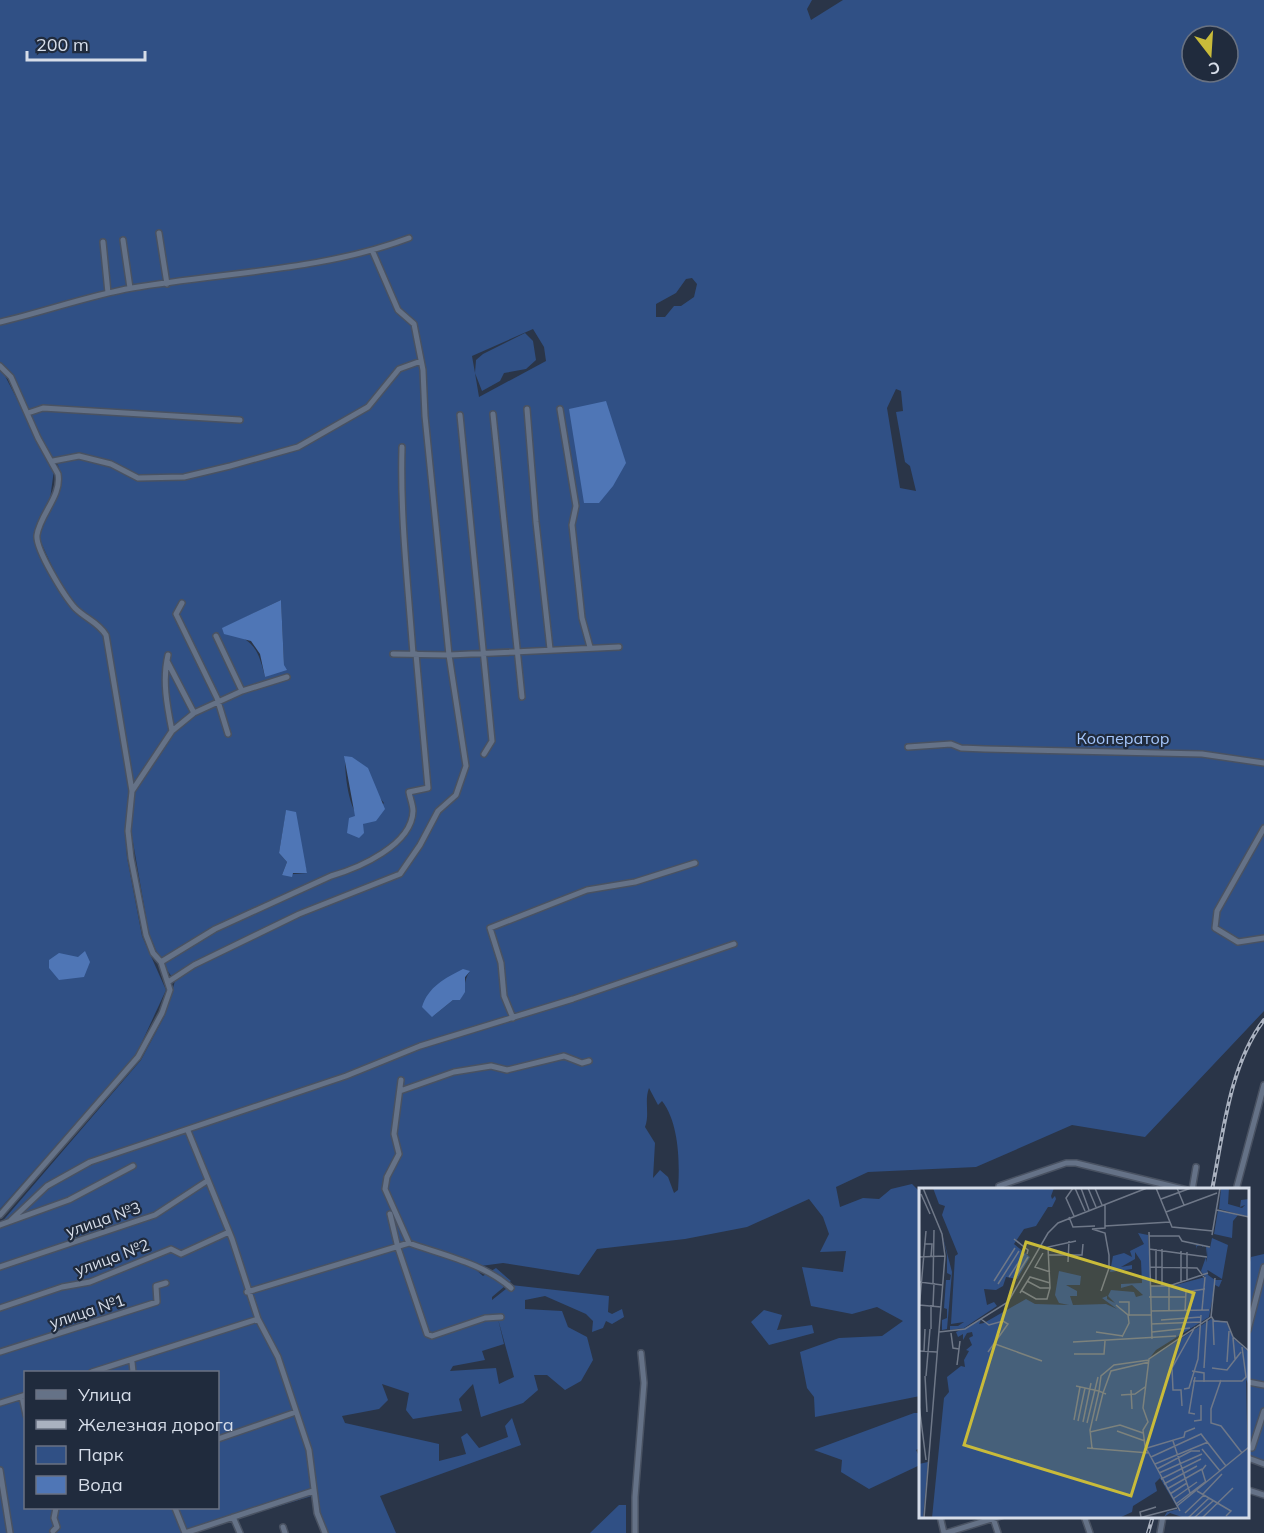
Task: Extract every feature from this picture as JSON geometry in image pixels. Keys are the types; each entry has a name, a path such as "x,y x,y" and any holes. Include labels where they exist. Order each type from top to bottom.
{"street":[{"path":"159,233 167,284"},
{"path":"0,322 130,288 293,266 372,250 409,238"},
{"path":"123,240 130,288"},
{"path":"103,242 108,293"},
{"path":"168,982 194,965 299,914 400,874 420,845 438,811 456,795 466,766 449,655 421,361 414,324 398,310 372,250"},
{"path":"53,461 79,456 111,464 138,478 184,477 237,464 298,447 368,407 399,369 421,361"},
{"path":"0,366 11,377 38,438 53,461 59,481 37,538 58,585 76,608 99,624 106,635 132,791 128,831 131,858 146,935 153,953 161,962 170,990 162,1013 138,1057 0,1215"},
{"path":"28,413 43,408 240,420"},
{"path":"527,409 550,650"},
{"path":"560,409 576,506 572,525 582,618 590,647"},
{"path":"493,414 522,697"},
{"path":"460,415 492,741 484,754"},
{"path":"161,962 215,929 331,876 350,871 386,852 410,824 413,811 410,792 428,788 401,519 402,447"},
{"path":"182,603 176,614 178,623 218,702 228,734"},
{"path":"216,636 242,690"},
{"path":"393,654 449,655 619,647"},
{"path":"172,731 166,700 167,658 194,713"},
{"path":"132,791 172,731 194,713 242,690 287,677"},
{"path":"908,747 951,744 961,748 1202,754 1264,763"},
{"path":"1264,828 1222,901 1215,928 1238,942 1264,938"},
{"path":"513,1018 504,996 501,963 490,928 587,891 635,882 694,863"},
{"path":"10,1221 47,1186 72,1170 130,1147 188,1131 346,1076 420,1046 513,1018 734,944"},
{"path":"400,1091 454,1072 491,1066 507,1070 564,1056 582,1063 589,1061"},
{"path":"401,1080 394,1134 399,1154 387,1177 385,1189 409,1243"},
{"path":"1237,1188 1264,1085"},
{"path":"188,1131 229,1232 258,1319 278,1357 309,1450 317,1513 325,1533"},
{"path":"1000,1188 1066,1163 1076,1163 1182,1188"},
{"path":"0,1225 69,1200 133,1166"},
{"path":"1191,1188 1196,1167"},
{"name":"улица №3","path":"0,1267 155,1215 207,1180"},
{"path":"390,1214 398,1248 427,1334 432,1336 485,1318 501,1317"},
{"name":"улица №2","path":"0,1308 62,1287 90,1282 171,1249 181,1254 229,1232"},
{"path":"248,1292 409,1243 486,1271 511,1288"},
{"path":"1249,1326 1264,1267"},
{"name":"улица №1","path":"0,1352 157,1302 156,1287 166,1284"},
{"path":"96,1371 132,1362 168,1347 258,1319"},
{"path":"636,1533 635,1497 644,1383 641,1353"},
{"path":"132,1362 133,1371"},
{"path":"1249,1382 1264,1385"},
{"path":"0,1403 24,1396"},
{"path":"219,1439 296,1412"},
{"path":"1252,1448 1264,1412"},
{"path":"1249,1458 1264,1464"},
{"path":"0,1470 10,1533"},
{"path":"1249,1490 1264,1495"},
{"path":"175,1509 185,1533 193,1532 233,1516 313,1491"},
{"path":"53,1532 57,1527 54,1518 56,1509"},
{"path":"233,1516 240,1533"},
{"path":"941,1518 945,1533 993,1518 998,1533"},
{"path":"1085,1518 1090,1533"},
{"path":"1160,1533 1163,1518"}],"green space":[{"name":"Кооператор","path":"0,0 812,0 807,9 811,20 843,0 1264,0 1264,1011 1145,1137 1072,1125 976,1167 868,1172 836,1187 840,1207 863,1198 879,1199 891,1189 912,1184 919,1191 919,1396 815,1417 814,1397 807,1388 800,1352 839,1338 882,1336 903,1321 877,1307 852,1314 811,1306 802,1267 843,1272 846,1251 820,1252 829,1234 823,1217 809,1199 747,1227 685,1239 597,1249 579,1275 503,1263 473,1267 483,1276 496,1268 511,1281 492,1297 492,1300 511,1285 609,1296 608,1312 612,1314 622,1309 624,1317 612,1324 606,1321 603,1328 592,1332 593,1321 586,1314 545,1296 525,1300 525,1309 562,1311 568,1327 587,1337 593,1360 581,1381 565,1390 547,1375 534,1375 538,1390 523,1403 481,1417 473,1384 459,1399 462,1411 413,1419 406,1410 409,1393 382,1384 388,1400 379,1409 342,1416 345,1423 439,1444 439,1461 466,1454 461,1437 467,1433 479,1448 508,1437 505,1426 512,1418 521,1445 380,1496 396,1533 326,1533 312,1496 190,1533 0,1533 0,1224 141,1060 165,1015 175,981 161,962 149,934 131,831 135,791 133,784 128,796 125,829 127,857 142,936 166,990 136,1055 0,1209","holes":["692,278 697,284 694,297 681,306 674,306 665,317 656,317 656,304 676,293 686,279","533,329 544,347 546,361 479,397 472,356","6,370 23,396 44,447 58,465 62,482 55,502 50,499 54,470 4,374","896,389 901,391 903,411 896,412 905,462 910,466 916,491 900,488 887,408","47,516 39,538 60,584 76,604 73,609 53,580 41,555 37,531 39,521","281,600 284,665 265,677 259,657 252,645 241,636 223,628","345,756 384,803 363,824 354,810 348,792","286,811 307,873 282,875 287,862 279,853","470,971 460,1000 453,1000 432,1017","649,1088 658,1105 662,1101 668,1110 675,1131 679,1167 678,1190 674,1193 668,1177 660,1170 653,1178 655,1143 645,1127","498,1319 514,1377 499,1384 496,1368 450,1371 453,1366 485,1360 482,1351 504,1344"]},
{"path":"525,333 533,341 536,360 526,369 504,373 500,381 482,391 475,373 476,360 483,354"},
{"path":"1264,1254 1264,1461 1249,1455 1249,1267 1251,1257"},
{"path":"764,1310 782,1315 777,1330 812,1325 814,1333 769,1345 751,1322"},
{"path":"919,1413 919,1448 916,1450 919,1456 919,1465 869,1489 841,1472 842,1460 814,1450"},
{"path":"619,1505 626,1505 626,1533 590,1533"}],"water":[{"path":"606,401 626,463 613,486 599,503 584,503 569,409"},
{"path":"281,600 284,665 287,670 265,677 260,654 251,641 224,634 222,628"},
{"path":"344,756 352,757 368,768 385,809 376,821 363,824 364,833 359,838 347,833 349,818 355,816"},
{"path":"286,810 296,812 307,873 293,873 292,877 282,875 287,862 279,853"},
{"path":"85,951 90,962 84,977 59,980 49,968 49,960 59,953 78,957"},
{"path":"463,969 470,971 465,977 465,992 460,1000 453,1000 432,1017 422,1007 428,994 444,980"}],"railway":[{"path":"1212,1188 1235,1080 1252,1038 1264,1020"},
{"path":"1148,1533 1152,1518"}]}
